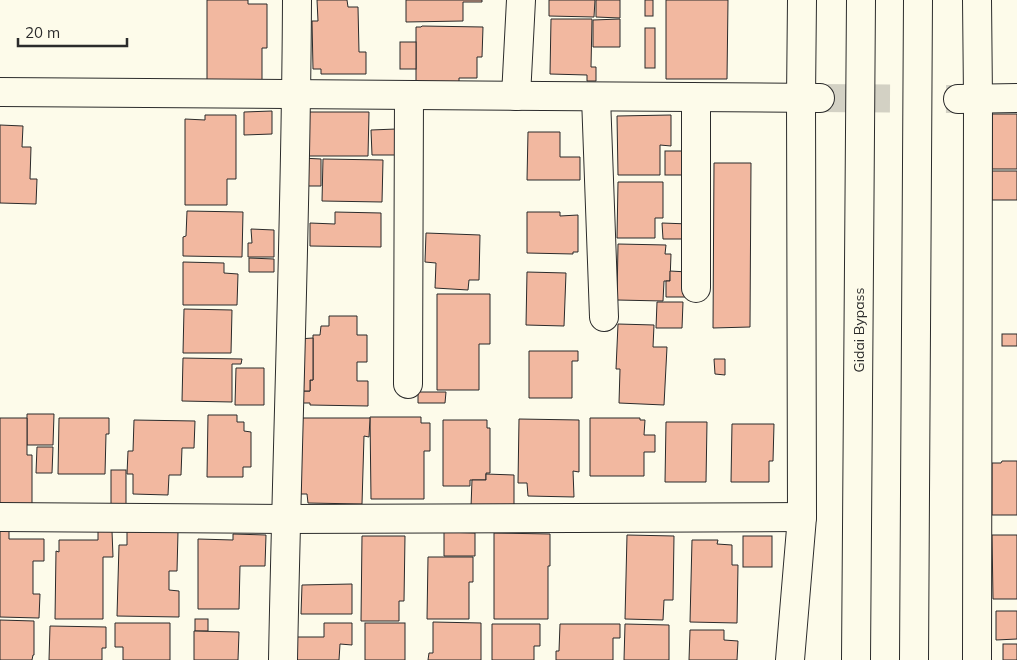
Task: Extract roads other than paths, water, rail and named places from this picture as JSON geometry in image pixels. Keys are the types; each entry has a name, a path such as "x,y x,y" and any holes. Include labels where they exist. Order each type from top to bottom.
{"main road":[{"path":"283,660 297,94 297,0"},
{"path":"516,96 521,0"},
{"path":"790,660 802,517 810,98 802,0"},
{"name":"Gidai Bypass","path":"856,660 861,0"},
{"path":"914,660 918,0"},
{"path":"977,0 968,99 977,660"},
{"path":"0,92 810,98"},
{"path":"408,384 409,95"},
{"path":"596,96 604,317"},
{"path":"696,98 696,288"},
{"path":"968,99 1017,98"},
{"path":"0,517 285,519 802,517"}],"tunnel":[{"path":"820,98 958,99"}]}
